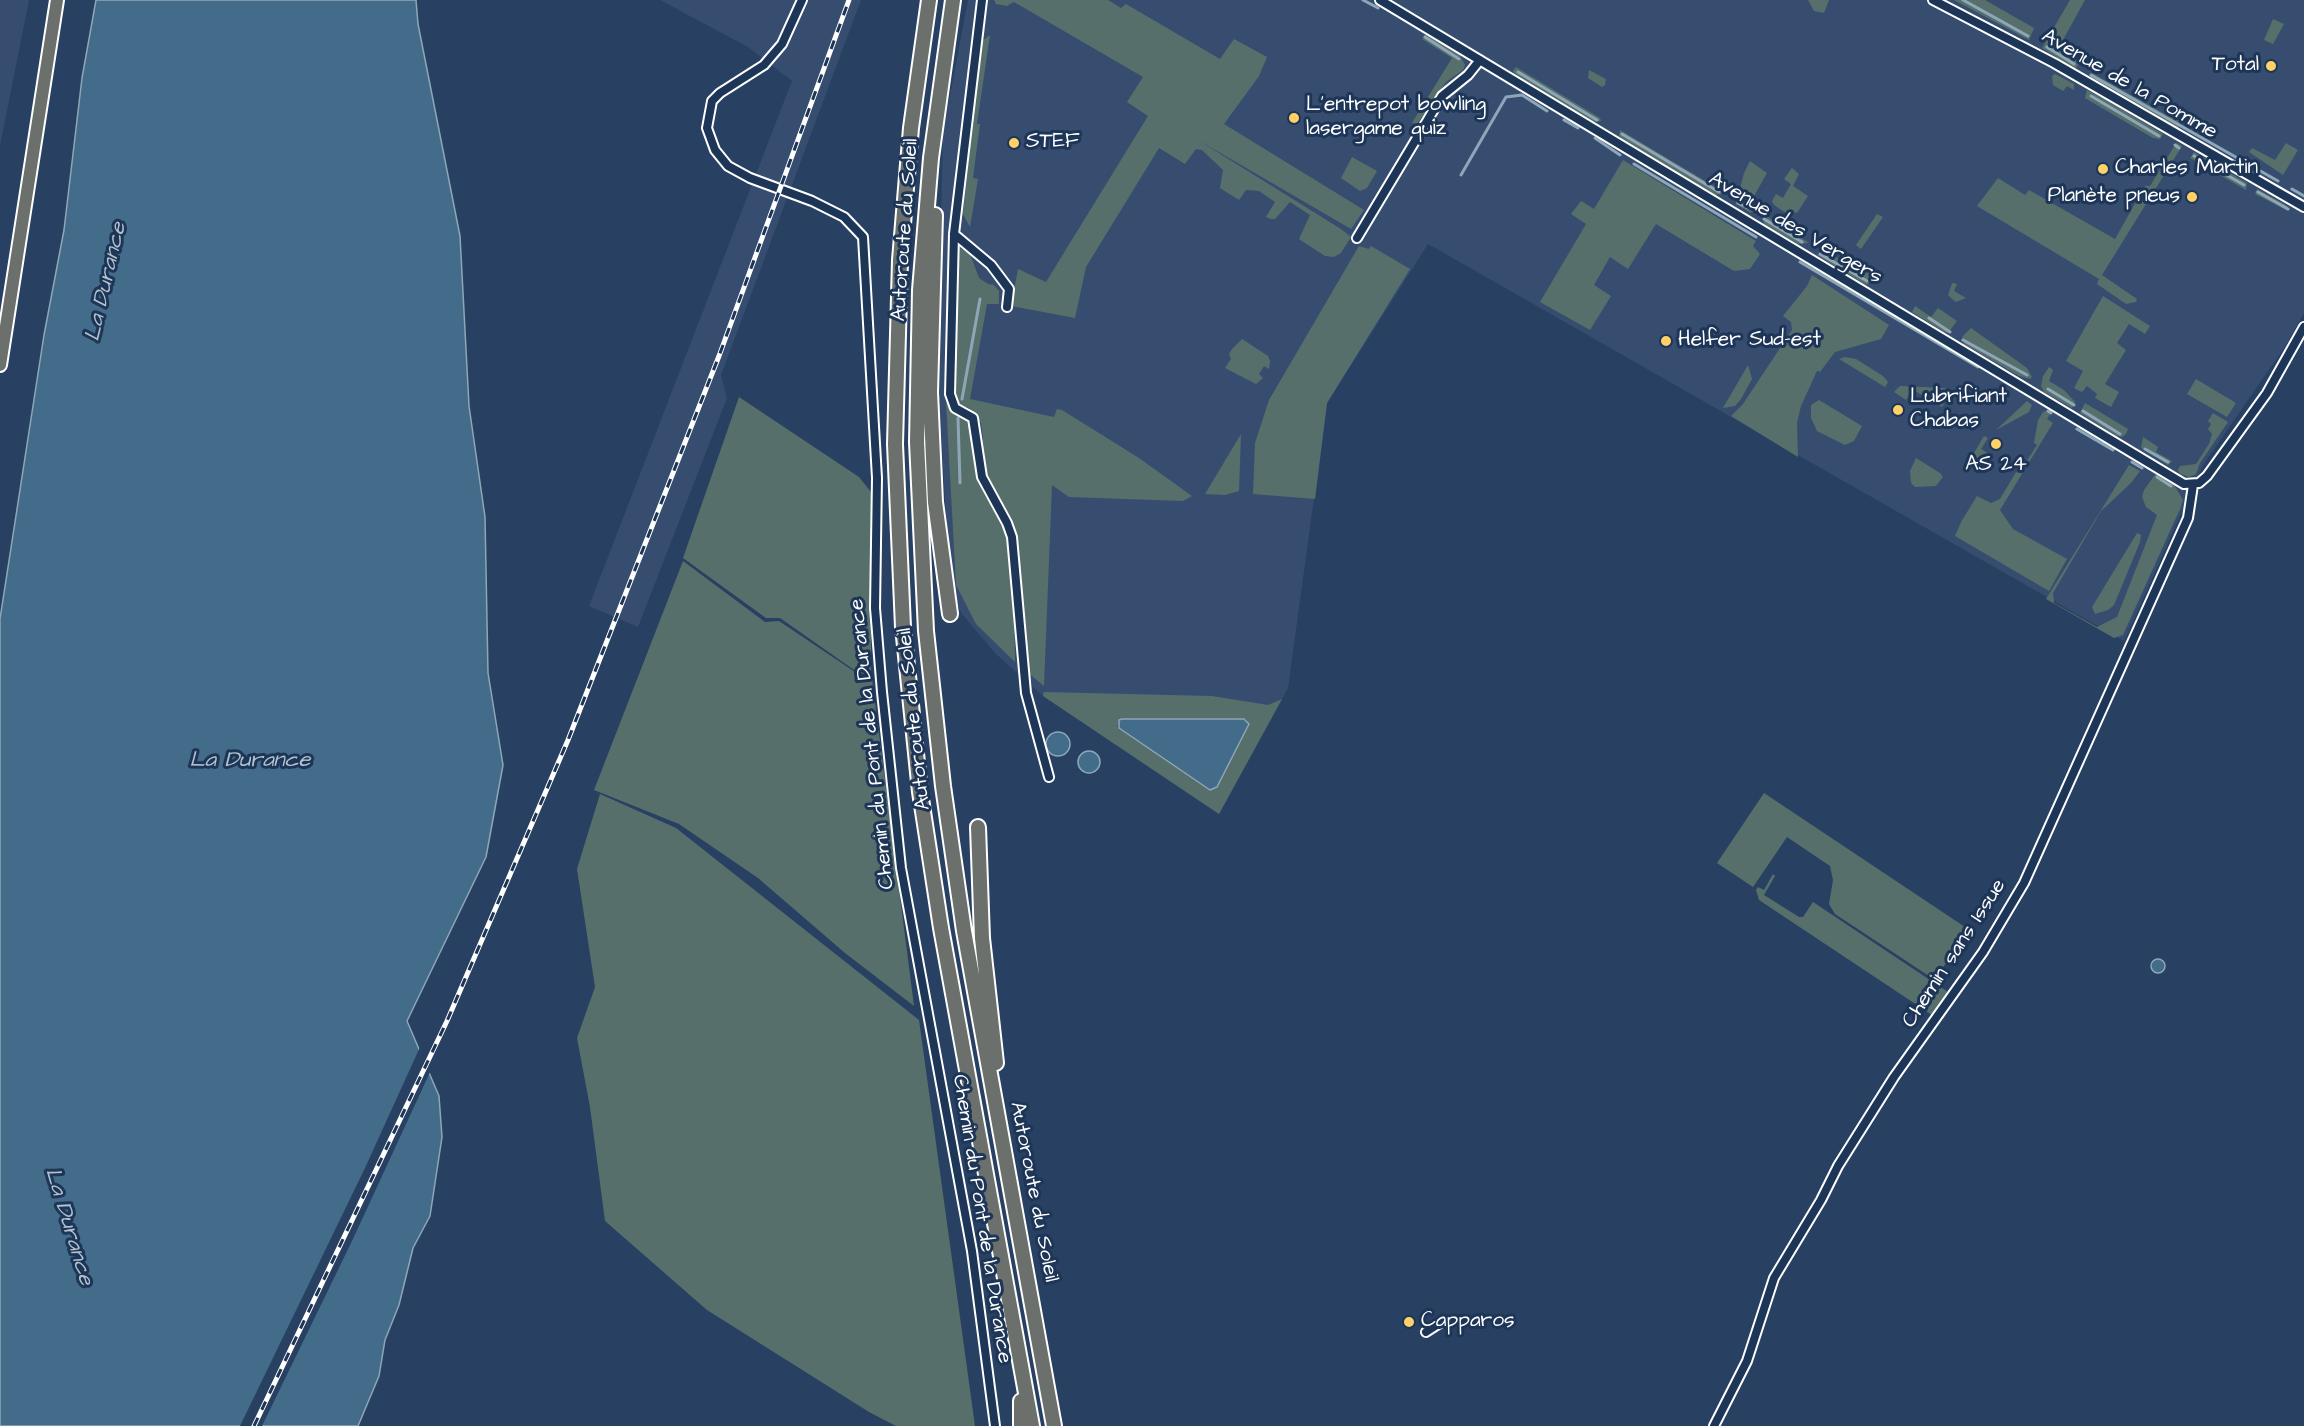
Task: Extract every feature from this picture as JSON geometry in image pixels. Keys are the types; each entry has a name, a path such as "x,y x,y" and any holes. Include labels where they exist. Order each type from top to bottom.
{"highway":[{"name":"Autoroute du Soleil","path":"930,0 911,128 899,271 895,444 903,627 920,792 941,928 1032,1426"},
{"name":"Autoroute du Soleil","path":"953,0 930,158 920,290 917,421 926,631 942,786 964,931 1054,1426"},
{"path":"930,158 935,199 930,392 935,502 950,614"},
{"path":"978,827 982,938 1003,1143"},
{"path":"1021,1362 1021,1426"}],"main road":[{"path":"0,365 57,0"}],"street":[{"name":"Chemin du Pont de la Durance","path":"802,0 782,44 764,65 720,93 712,101 706,128 715,150 728,166 750,178 812,201 844,217 863,237 877,478 875,608 901,868 972,1251 995,1426"},
{"path":"982,0 954,234 950,330 951,402 955,408 974,418 982,477 1012,537 1026,693 1049,777"},
{"name":"Avenue des Vergers","path":"1380,0 2184,484 2193,485"},
{"name":"Avenue de la Pomme","path":"1933,0 2047,58 2304,207"},
{"path":"1357,238 1442,96 1468,75 1480,60"},
{"path":"954,234 991,265 1003,281 1008,289 1007,307"},
{"path":"2193,485 2207,476 2263,398 2304,327"},
{"name":"Chemin sans Issue","path":"1714,1426 1747,1361 1761,1314 1780,1268 1821,1200 1838,1166 1894,1077 1983,952 2024,883 2188,518 2193,485"},
{"path":"1426,1332 1440,1323"}],"shaded area":[{"path":"0,0 29,0 0,146"},
{"path":"660,0 861,0 721,375 727,398 638,627 589,606 792,81 748,47"},
{"path":"968,0 2304,0 2304,313 2284,348 2203,465 2124,641 1428,244 1327,403 1288,688 1219,814 1043,696 996,654 962,614 950,587 938,377 943,133"}],"green space":[{"path":"994,0 1108,0 1121,8 1126,4 1220,59 1234,39 1267,57 1259,76 1224,124 1364,210 1351,229 1198,140 1341,229 1351,237 1341,253 1334,257 1325,256 1299,239 1310,215 1290,202 1275,219 1271,219 1266,217 1275,202 1259,191 1246,190 1239,200 1220,188 1223,170 1202,150 1196,149 1185,164 1159,148 1086,267 1075,318 1011,306 1018,269 1046,282 1148,116 1127,102 1143,77 1014,2 1007,6 996,4"},
{"path":"1808,0 1829,0 1824,13 1814,11"},
{"path":"1954,0 1985,0 2034,28 2029,40"},
{"path":"2070,0 2085,0 2058,49 2080,63 2075,69 2042,48"},
{"path":"2273,19 2284,24 2273,44 2264,40"},
{"path":"1426,33 1459,54 1465,65 1463,70 1446,82 1417,124 1412,123 1452,58 1422,39"},
{"path":"990,35 977,124 980,124 973,178 978,179 970,227 963,214 981,42"},
{"path":"1516,67 1600,118 1601,121 1593,122 1516,76 1513,71"},
{"path":"1589,70 1606,79 1605,85 1602,87 1588,78"},
{"path":"2092,73 2172,118 2185,117 2177,130 2090,77"},
{"path":"2055,74 2074,84 2074,90 2067,86 2063,91 2053,85 2052,76"},
{"path":"2087,90 2163,134 2160,139 2153,138 2085,98"},
{"path":"1620,130 1722,191 1723,194 1715,195 1624,140 1619,136"},
{"path":"2176,143 2182,146 2102,275 2137,299 2136,302 2126,304 2097,284 2099,279 1977,206 1998,178 2025,195 2029,190 2115,239 2145,186 2150,186"},
{"path":"2286,143 2298,150 2283,175 2249,152 2252,148 2275,160"},
{"path":"2194,152 2247,183 2246,190 2190,158"},
{"path":"1352,157 1377,171 1367,188 1360,191 1341,178"},
{"path":"1623,160 1756,241 1753,246 1760,254 1750,269 1734,271 1656,224 1628,269 1610,257 1594,285 1611,296 1590,330 1540,302 1586,224 1571,214 1581,201 1594,209"},
{"path":"1750,161 1767,173 1753,198 1751,213 1736,204 1744,173"},
{"path":"1792,168 1799,174 1793,186 1808,196 1797,213 1793,212 1789,215 1774,205 1772,201 1776,194 1783,198 1791,184 1784,179"},
{"path":"2257,189 2290,209 2288,211 2255,194"},
{"path":"1762,213 1809,243 1798,244 1764,224"},
{"path":"1877,214 1883,217 1861,249 1856,245"},
{"path":"1359,246 1369,249 1371,246 1410,269 1327,403 1315,499 1253,494 1255,443 1269,400"},
{"path":"958,247 970,254 979,278 994,285 999,291 999,304 987,304 970,399 1054,417 1057,409 1062,410 1139,458 1192,496 1183,501 1069,497 1052,485 1044,686 1027,672 1014,540 984,475 980,453 983,438 981,423 969,408 955,403 953,396"},
{"path":"1827,252 1866,273 1873,272 1871,282 1866,285 1817,255"},
{"path":"1812,275 1889,325 1881,339 1835,352 1820,372 1817,371 1801,406 1797,423 1798,457 1731,416 1743,404 1792,330 1791,322 1783,316 1807,286"},
{"path":"1952,283 1957,284 1954,291 1966,298 1956,302 1948,295"},
{"path":"2103,296 2150,326 2145,334 2129,324 2117,343 2126,350 2105,384 2119,392 2111,407 2095,398 2097,394 2087,386 2082,392 2074,388 2083,371 2066,361"},
{"path":"1915,306 1931,317 1938,308 1957,321 1948,333 1944,332 1912,312"},
{"path":"1971,328 2027,368 2032,377 2030,379 2019,376 1964,344 1962,337"},
{"path":"1242,339 1268,356 1270,361 1269,369 1264,366 1259,374 1263,378 1256,384 1225,368 1231,359 1229,354"},
{"path":"1845,357 1856,359 1883,376 1888,382 1885,387 1839,359"},
{"path":"1748,365 1752,379 1741,399 1735,406 1723,408"},
{"path":"2049,367 2053,370 2049,381 2064,390 2075,402 2072,408 2044,392 2041,386 2043,376"},
{"path":"2196,379 2236,403 2227,417 2187,394"},
{"path":"1900,386 1944,388 1952,391 1942,407 1912,389 1906,400 1894,392"},
{"path":"739,397 859,477 871,492 871,676 857,672 780,618 766,618 683,558"},
{"path":"1819,400 1862,426 1854,441 1845,445 1817,431 1811,418 1811,405"},
{"path":"2027,401 2032,405 2029,412 1996,430"},
{"path":"946,402 952,412 969,418 972,424 976,473 1007,536 1014,602 1015,662 976,624 956,585"},
{"path":"2085,403 2128,429 2126,434 2122,437 2117,436 2080,413"},
{"path":"2052,411 2047,419 2053,423 2000,510 2013,529 2067,559 2049,591 1955,536 1977,496 1991,503 2000,499 2016,472 2019,473 2037,445 2034,443 2038,420 2043,412"},
{"path":"2213,413 2228,422 2200,463 2196,474 2189,477 2180,474 2178,470 2180,466 2196,464 2209,444 2212,434 2208,429 2211,424 2208,421"},
{"path":"1241,434 1239,491 1225,495 1205,494"},
{"path":"1984,436 1988,438 1981,449 1989,454 1982,462 1977,461 1974,453"},
{"path":"2143,437 2158,447 2156,452 2172,461 2168,465 2141,448"},
{"path":"1916,458 1943,477 1936,486 1915,487 1911,483 1910,471"},
{"path":"2129,465 2140,471 2131,483 2101,511 2053,593 2054,603 2097,627 2117,617 2157,515 2146,507 2142,497 2144,490 2157,472 2173,483 2183,500 2180,509 2123,635 2114,638 2046,599"},
{"path":"2137,533 2141,535 2140,542 2114,605 2108,610 2095,614 2092,607"},
{"path":"683,561 765,622 779,621 858,674 872,679 914,1006 845,953 758,878 679,824 594,790"},
{"path":"1044,692 1212,696 1268,705 1282,699 1219,814 1043,696","holes":["1122,719 1247,720 1210,790 1117,726"]},
{"path":"1764,793 1968,929 1935,980 1835,914 1829,904 1833,880 1830,866 1787,837 1753,887 1717,863"},
{"path":"600,794 676,828 919,1020 975,1426 896,1426 869,1412 707,1310 605,1221 590,1107 577,1038 595,987 577,869"},
{"path":"1773,874 1775,876 1764,895 1799,917 1803,917 1813,902 1951,994 1935,1017 1759,900 1756,890 1758,887 1764,890"}],"water":[{"name":"La Durance","path":"96,0 416,0 418,24 460,236 469,406 485,517 488,673 503,765 486,857 407,1021 439,1096 442,1137 430,1216 413,1248 399,1305 385,1340 379,1376 358,1426 0,1426 0,619 44,335 64,230 82,78"},
{"path":"1244,719 1249,724 1217,787 1210,790 1119,728 1119,720"},
{"path":"1058,732 1063,733 1069,739 1069,749 1063,755 1058,756 1053,755 1047,749 1046,744 1047,739 1053,733"},
{"path":"1089,751 1097,754 1100,762 1097,770 1089,773 1081,770 1078,762 1081,754"},
{"path":"2155,959 2161,959 2165,966 2161,973 2155,973 2151,969 2151,963"}],"pier":[{"path":"421,1045 431,1070 352,1241 262,1426 240,1426 365,1168"}],"waterway":[{"path":"1363,0 1378,8"},
{"path":"1963,0 2028,36"},
{"path":"1425,37 1459,59"},
{"path":"2047,47 2074,64"},
{"path":"1518,72 1597,120"},
{"path":"2091,75 2278,181"},
{"path":"1461,175 1506,97 1522,95 1547,111"},
{"path":"2091,96 2159,136"},
{"path":"1564,120 1578,128"},
{"path":"1622,134 1719,192"},
{"path":"1595,138 1620,155"},
{"path":"2175,145 2179,148"},
{"path":"2194,156 2244,185"},
{"path":"1634,164 1756,237"},
{"path":"2292,189 2304,196"},
{"path":"2258,192 2288,209"},
{"path":"1738,203 1752,210"},
{"path":"1764,219 1802,242"},
{"path":"1820,254 1867,281"},
{"path":"1800,262 1978,367"},
{"path":"962,399 980,299"},
{"path":"1929,318 1950,332"},
{"path":"1963,340 2027,375"},
{"path":"2048,389 2074,405"},
{"path":"2083,411 2120,434"},
{"path":"958,418 960,483"},
{"path":"2077,429 2113,450"},
{"path":"2145,449 2168,462"},
{"path":"2132,462 2142,468"},
{"path":"2157,477 2171,486"}],"railway":[{"path":"254,1426 447,1021 568,740 719,356 849,0"}],"place":[{"name":"Total","path":"2271,66"},
{"name":"L'entrepot bowling lasergame quiz","path":"1294,118"},
{"name":"STEF","path":"1014,143"},
{"name":"Charles Martin","path":"2103,169"},
{"name":"Planète pneus","path":"2192,197"},
{"name":"Helfer Sud-est","path":"1666,341"},
{"name":"Lubrifiant Chabas","path":"1898,410"},
{"name":"AS 24","path":"1996,444"},
{"name":"Capparos","path":"1409,1322"}]}
